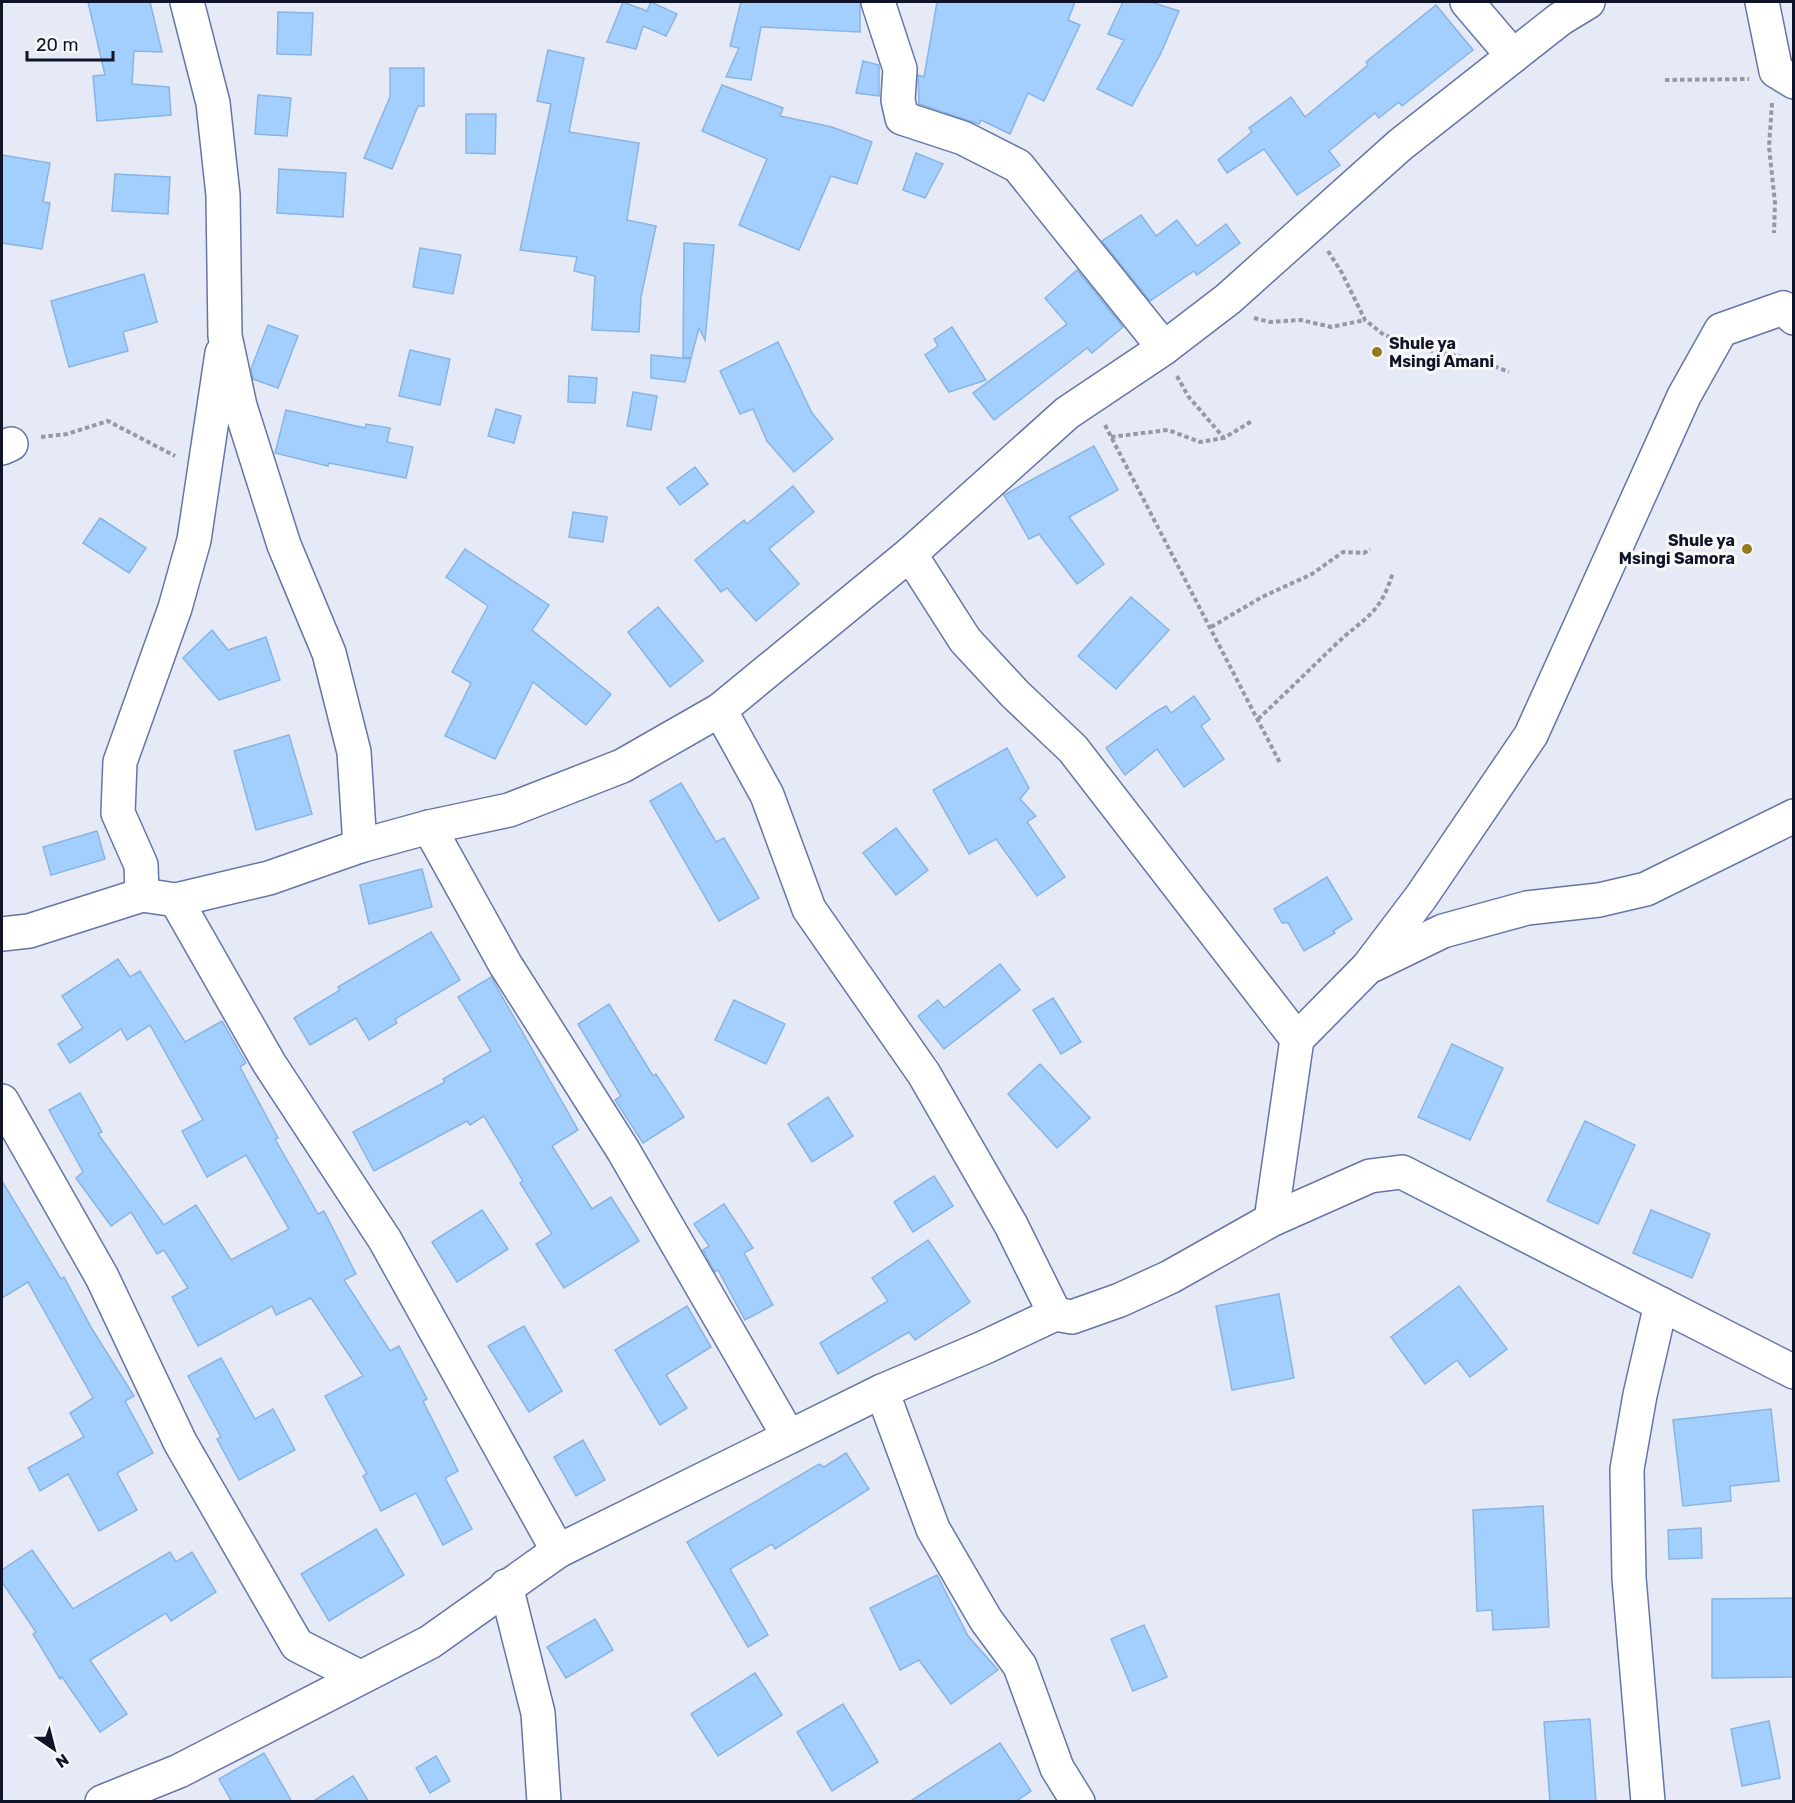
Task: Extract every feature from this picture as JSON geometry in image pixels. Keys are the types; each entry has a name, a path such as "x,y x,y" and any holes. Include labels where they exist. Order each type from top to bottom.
{"street":[{"path":"142,895 141,865 118,813 120,762 175,608 194,540 225,336 223,195 213,103 187,2"},
{"path":"878,2 900,69 898,100 902,117 963,138 1018,166 1170,362"},
{"path":"1467,2 1513,56"},
{"path":"2,934 29,931 142,895 176,900 269,878 360,846 429,827 509,810 622,766 720,710 910,554 1067,414 1091,398 1170,362 1228,299 1400,145 1560,18 1588,2"},
{"path":"1762,2 1776,71 1783,86"},
{"path":"1271,1220 1297,1040 1368,967 1421,897 1531,735 1684,396 1721,330 1783,308 1794,318"},
{"path":"225,336 240,406 284,545 329,653 354,752 360,846"},
{"path":"910,554 965,640 1015,694 1073,749 1297,1040"},
{"path":"720,710 767,795 809,909 924,1074 1011,1225 1055,1314"},
{"path":"1368,967 1443,931 1527,908 1599,900 1646,889 1794,816"},
{"path":"429,827 505,964 623,1150 789,1437"},
{"path":"176,900 269,1063 385,1240 558,1551"},
{"path":"2,1101 102,1277 180,1442 297,1645 360,1677"},
{"path":"102,1802 179,1771 430,1642 558,1551 882,1391 1055,1314 1072,1317 1120,1300 1170,1277 1271,1220 1370,1176 1402,1172 1792,1369"},
{"path":"1648,1802 1629,1578 1627,1469 1661,1304"},
{"path":"882,1391 933,1530 986,1620 1020,1666 1057,1768 1078,1802"},
{"path":"506,1586 538,1713 544,1802"}],"path":[{"path":"1665,80 1750,79"},
{"path":"1774,233 1775,203 1768,147 1783,86"},
{"path":"1323,243 1342,273 1365,320 1384,335 1436,352 1479,360 1509,372"},
{"path":"1228,299 1240,314 1270,322 1301,320 1331,327 1365,320"},
{"path":"1170,362 1188,396 1224,438"},
{"path":"1091,398 1280,763"},
{"path":"6,446 38,437 67,434 108,421 205,472"},
{"path":"1111,437 1168,430 1200,442 1224,438 1252,421"},
{"path":"1211,627 1262,597 1312,574 1343,552 1364,553 1370,549"},
{"path":"1258,719 1336,644 1366,621 1387,592 1393,572"}],"building":[{"path":"88,2 150,2 162,52 134,51 132,84 169,87 171,115 97,121 93,76 105,75"},
{"path":"623,2 647,11 651,2 677,14 666,36 643,26 636,49 607,42"},
{"path":"741,2 860,2 860,32 761,27 751,80 726,77 739,48 730,46"},
{"path":"937,2 1075,2 1068,20 1080,25 1044,101 1028,93 1010,134 981,120 979,124 919,104 918,75 924,77"},
{"path":"1123,2 1151,2 1179,11 1161,53 1132,106 1097,89 1124,40 1108,34"},
{"path":"1436,5 1473,50 1402,106 1399,102 1379,118 1375,113 1329,151 1340,165 1297,195 1264,149 1227,173 1218,160 1252,132 1249,128 1291,97 1305,117 1368,65 1366,62"},
{"path":"278,12 313,13 311,55 277,54"},
{"path":"548,50 584,58 569,132 639,143 627,220 656,226 641,297 639,332 592,330 595,276 574,271 577,257 520,250 551,104 537,101"},
{"path":"863,61 879,65 879,96 856,93"},
{"path":"390,68 424,68 424,106 418,106 392,169 364,158 390,97"},
{"path":"722,85 783,108 780,116 832,127 872,142 857,184 831,176 799,250 739,225 767,159 702,131"},
{"path":"258,95 291,98 287,136 255,134"},
{"path":"466,114 496,114 495,154 466,153"},
{"path":"916,153 943,164 925,198 903,190"},
{"path":"2,155 50,163 43,202 50,203 42,249 2,243"},
{"path":"279,169 346,173 343,217 277,213"},
{"path":"115,174 170,177 168,214 112,211"},
{"path":"1141,215 1156,236 1177,220 1197,246 1226,224 1240,243 1197,275 1194,271 1150,301 1102,241"},
{"path":"684,243 714,245 705,340 699,328 691,358 683,357"},
{"path":"420,248 461,255 453,294 413,287"},
{"path":"1077,270 1123,327 1092,353 1087,348 994,420 973,393 1067,324 1045,298"},
{"path":"144,274 157,322 123,332 128,351 69,367 51,301"},
{"path":"268,325 298,336 278,388 253,379 251,369"},
{"path":"952,327 986,380 949,392 925,355 938,346 934,339"},
{"path":"778,342 812,413 833,439 794,472 767,441 753,409 740,414 720,371"},
{"path":"410,350 450,359 440,405 399,396"},
{"path":"651,355 691,359 685,382 651,378"},
{"path":"569,376 597,378 595,403 568,402"},
{"path":"633,392 657,396 651,430 627,426"},
{"path":"496,409 521,416 514,443 488,436"},
{"path":"286,410 365,428 366,424 390,428 387,442 413,447 406,478 329,463 328,466 275,453"},
{"path":"1094,446 1118,490 1069,517 1104,564 1077,584 1039,534 1029,539 1004,495"},
{"path":"695,467 708,484 680,505 667,488"},
{"path":"793,486 814,512 769,549 799,584 756,621 727,588 721,592 695,560 744,520 747,524"},
{"path":"573,512 607,517 603,542 569,537"},
{"path":"100,518 146,548 129,573 83,543"},
{"path":"465,549 549,605 532,630 611,694 586,725 533,682 495,759 445,736 471,683 452,672 488,606 446,577"},
{"path":"1131,597 1169,630 1116,689 1078,656"},
{"path":"658,607 703,661 670,687 628,632"},
{"path":"212,630 228,650 266,637 280,680 219,700 183,658"},
{"path":"1194,696 1210,719 1201,726 1224,759 1184,787 1157,749 1125,775 1106,748 1157,711 1166,706 1171,713"},
{"path":"289,735 312,814 256,830 234,751"},
{"path":"1007,748 1029,788 1020,799 1036,816 1027,822 1065,877 1037,896 996,839 969,854 933,790"},
{"path":"681,783 716,842 724,838 759,898 719,921 650,801"},
{"path":"896,828 928,870 896,895 863,853"},
{"path":"97,831 105,859 51,875 43,847"},
{"path":"422,869 432,907 369,924 360,885"},
{"path":"1327,877 1352,919 1333,931 1335,933 1304,951 1288,923 1282,923 1274,909"},
{"path":"431,932 460,980 395,1019 397,1023 369,1040 356,1018 310,1045 294,1018 340,990 338,987"},
{"path":"118,959 130,977 140,971 185,1042 222,1021 246,1063 240,1067 278,1138 275,1139 318,1214 324,1211 356,1274 344,1280 390,1351 399,1346 427,1399 423,1401 458,1471 445,1478 472,1529 443,1545 416,1493 381,1511 363,1476 367,1474 325,1396 363,1376 311,1298 276,1315 272,1306 198,1346 172,1297 188,1288 164,1250 157,1254 131,1212 111,1226 76,1178 83,1172 49,1110 80,1093 102,1132 98,1134 164,1225 196,1205 231,1260 289,1229 246,1155 207,1177 182,1131 203,1120 150,1025 127,1040 121,1029 70,1063 58,1044 83,1028 62,996"},
{"path":"1000,964 1020,990 944,1049 918,1016 938,1000 944,1008"},
{"path":"491,977 578,1130 552,1146 592,1209 611,1197 639,1241 564,1288 536,1244 552,1234 520,1183 523,1181 484,1116 470,1125 467,1121 374,1171 353,1132 445,1082 443,1079 491,1051 458,997"},
{"path":"1053,998 1081,1042 1061,1054 1033,1010"},
{"path":"734,1000 785,1024 766,1064 715,1040"},
{"path":"609,1004 653,1076 656,1074 684,1117 643,1143 615,1100 621,1096 578,1024"},
{"path":"1452,1044 1503,1068 1470,1140 1418,1117"},
{"path":"1040,1064 1090,1118 1057,1148 1008,1094"},
{"path":"828,1097 853,1136 812,1162 788,1124"},
{"path":"1585,1121 1635,1145 1598,1224 1547,1201"},
{"path":"934,1176 953,1206 913,1232 894,1202"},
{"path":"2,1181 61,1279 64,1277 92,1329 134,1396 125,1401 153,1453 117,1473 137,1510 99,1531 68,1474 40,1491 28,1468 84,1437 70,1413 93,1398 28,1282 2,1298"},
{"path":"724,1204 753,1248 744,1253 773,1305 745,1320 718,1270 715,1272 703,1250 709,1246 694,1224"},
{"path":"482,1210 508,1249 457,1282 432,1242"},
{"path":"1651,1210 1710,1234 1692,1278 1633,1253"},
{"path":"928,1240 970,1302 915,1340 909,1332 838,1374 820,1343 888,1301 872,1278"},
{"path":"1459,1286 1507,1349 1470,1377 1457,1360 1425,1384 1391,1337"},
{"path":"1279,1294 1294,1378 1232,1390 1216,1306"},
{"path":"687,1306 711,1347 666,1375 687,1408 660,1425 615,1350"},
{"path":"524,1326 562,1391 529,1412 488,1346"},
{"path":"221,1358 255,1419 273,1409 295,1450 239,1480 217,1439 221,1437 188,1376"},
{"path":"1771,1409 1779,1481 1730,1486 1731,1501 1683,1506 1673,1420"},
{"path":"583,1440 605,1480 576,1496 554,1457"},
{"path":"846,1453 869,1489 775,1549 772,1544 730,1569 768,1635 748,1647 687,1542 819,1464 824,1467"},
{"path":"1543,1506 1549,1627 1493,1630 1492,1610 1477,1611 1473,1510"},
{"path":"1701,1528 1702,1558 1669,1559 1668,1530"},
{"path":"376,1529 404,1575 329,1621 301,1574"},
{"path":"32,1550 73,1609 170,1552 176,1562 192,1552 216,1592 171,1621 166,1613 90,1660 127,1714 100,1732 62,1677 60,1679 33,1634 36,1632 2,1582 2,1570"},
{"path":"937,1575 968,1636 998,1670 951,1704 919,1660 900,1670 870,1608"},
{"path":"1794,1598 1794,1677 1712,1678 1712,1599"},
{"path":"595,1619 613,1650 566,1678 547,1647"},
{"path":"1144,1625 1167,1677 1133,1691 1111,1639"},
{"path":"755,1673 782,1715 718,1756 691,1714"},
{"path":"843,1704 878,1762 832,1791 797,1732"},
{"path":"1590,1719 1596,1802 1550,1802 1544,1722"},
{"path":"1769,1721 1780,1778 1742,1786 1731,1729"},
{"path":"1000,1743 1031,1791 1015,1802 909,1802"},
{"path":"264,1753 292,1802 232,1802 219,1779"},
{"path":"436,1756 450,1781 430,1793 416,1768"},
{"path":"353,1776 369,1802 312,1802"}],"place":[{"name":"Shule ya Msingi Amani","path":"1377,352"},
{"name":"Shule ya Msingi Samora","path":"1747,549"}]}
